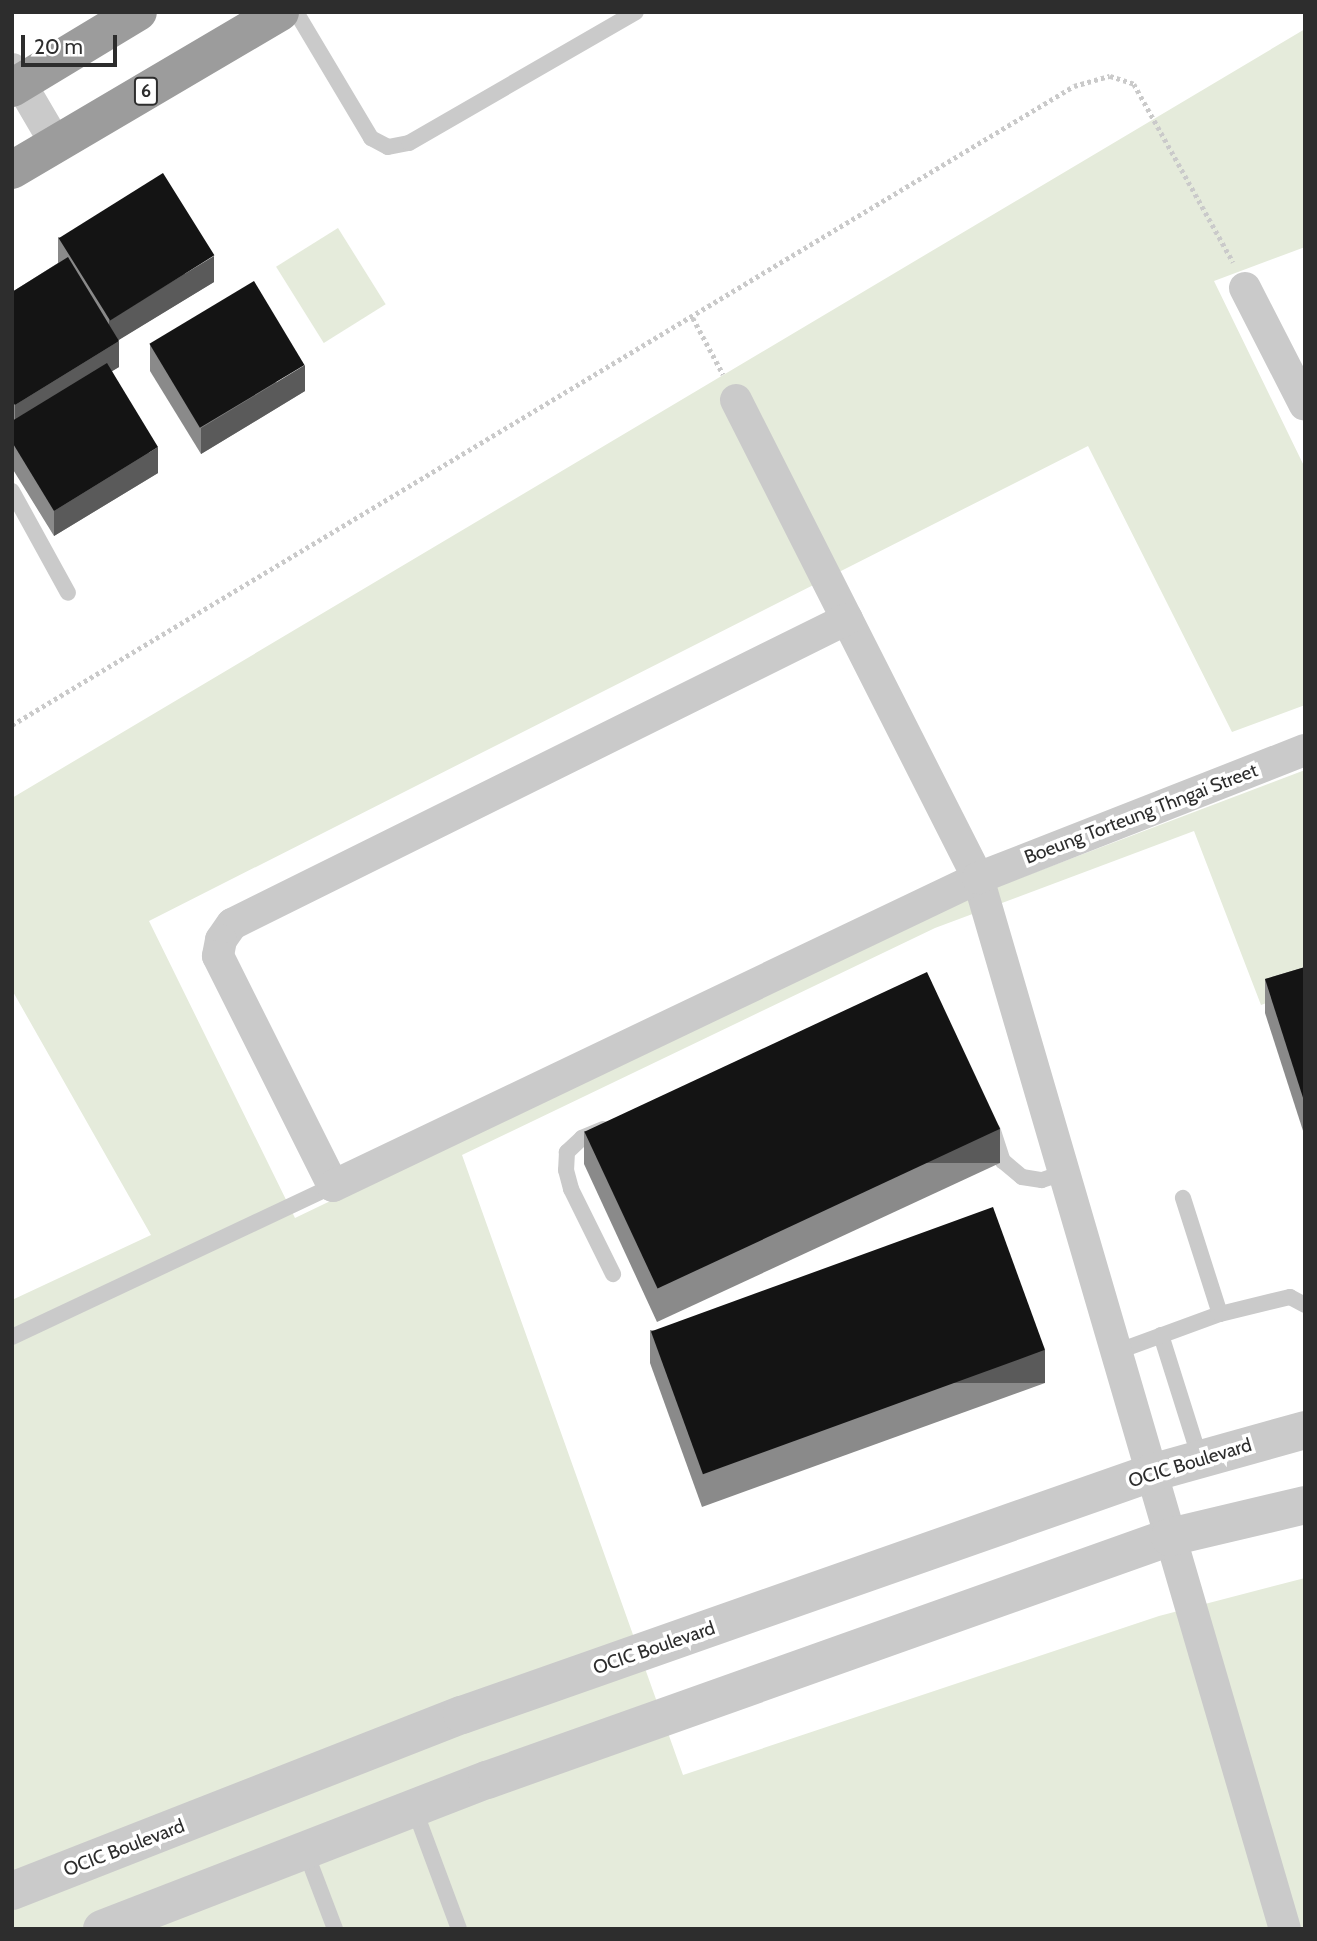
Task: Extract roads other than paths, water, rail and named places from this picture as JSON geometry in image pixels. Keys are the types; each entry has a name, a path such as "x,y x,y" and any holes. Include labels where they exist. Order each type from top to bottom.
{"highway":[{"path":"15,80 138,12"},
{"name":"6","path":"12,170 280,12"}],"street":[{"path":"15,80 56,144"},
{"path":"1245,288 1305,405"},
{"path":"736,400 978,878 1285,1929"},
{"path":"333,1186 218,956 221,940 232,924 847,619"},
{"name":"Boeung Torteung Thngai Street","path":"333,1186 978,878 1305,750"},
{"name":"OCIC Boulevard","path":"12,1891 462,1715 1151,1473 1305,1430"},
{"path":"102,1929 414,1808 1170,1537 1305,1505"}],"lane":[{"path":"296,12 371,138 388,146 409,143 636,12"},
{"path":"12,491 68,593"},
{"path":"988,1119 1003,1161 1022,1177 1042,1180 1064,1173"},
{"path":"613,1274 570,1189 566,1170 567,1152 582,1138 619,1121"},
{"path":"12,1337 333,1186"},
{"path":"1183,1198 1220,1314"},
{"path":"1116,1352 1220,1314 1290,1297 1305,1305"},
{"path":"1160,1335 1199,1458"},
{"path":"414,1808 459,1929"},
{"path":"305,1850 335,1929"}]}
